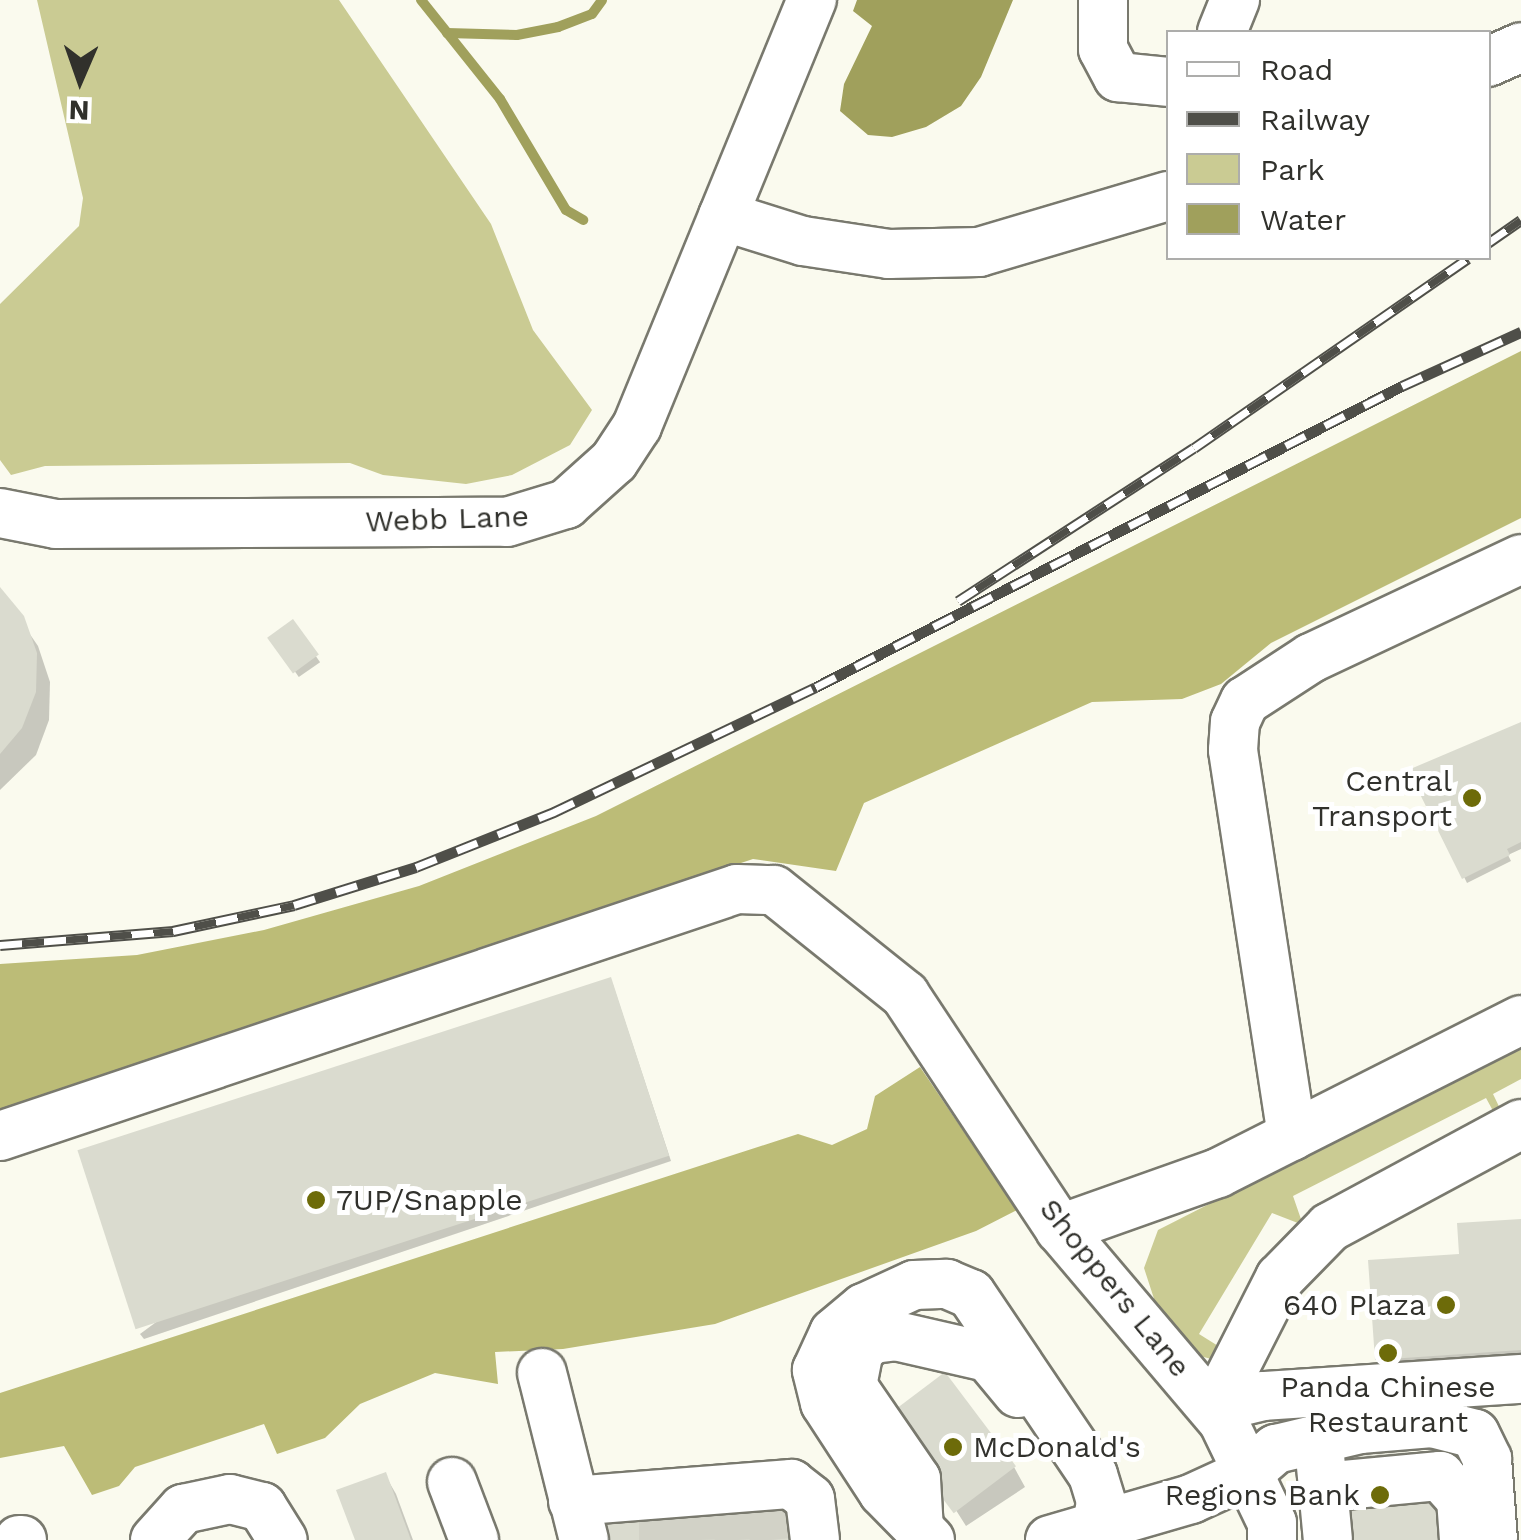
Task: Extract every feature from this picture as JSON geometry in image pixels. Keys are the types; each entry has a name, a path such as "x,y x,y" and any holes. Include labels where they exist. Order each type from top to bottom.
{"street":[{"name":"Webb Lane","path":"0,513 56,524 541,517 586,490 636,426 812,0"},
{"path":"1104,0 1104,48 1118,77 1166,82"},
{"path":"1223,30 1236,0"},
{"path":"1491,61 1521,48"},
{"path":"724,216 803,241 889,254 979,252 1166,197"},
{"path":"1292,1136 1232,750 1235,722 1245,701 1311,658 1521,559"},
{"name":"Shoppers Lane","path":"0,1136 737,890 774,890 905,995 1060,1229 1214,1408 1272,1523 1272,1540"},
{"path":"1060,1229 1218,1173 1521,1020"},
{"path":"1214,1408 1280,1278 1330,1227 1521,1124"},
{"path":"925,1535 883,1492 825,1403 818,1370 834,1333 864,1308 914,1285 947,1284 971,1294 1093,1475 1101,1502 1097,1524"},
{"path":"925,1535 916,1479 852,1386 859,1350 873,1339 909,1338 988,1357 1016,1392 1048,1408"},
{"path":"542,1373 578,1520 792,1484 810,1499 815,1540"},
{"path":"1214,1408 1263,1396 1521,1378"},
{"path":"1321,1464 1360,1429 1432,1423 1474,1434 1487,1459 1493,1540"},
{"path":"1050,1540 1084,1535 1097,1524 1191,1499 1248,1473 1276,1449 1321,1464 1350,1492 1457,1476 1475,1482 1480,1540"},
{"path":"1321,1464 1328,1540"},
{"path":"1457,1476 1464,1540"},
{"path":"452,1482 474,1540"},
{"path":"155,1540 183,1509 230,1499 262,1506 283,1540"}],"green space":[{"path":"37,0 339,0 491,224 533,330 592,410 570,445 512,475 466,484 383,475 350,463 45,466 11,475 0,460 0,304 79,226 83,198"},
{"path":"1521,1045 1521,1079 1493,1094 1505,1119 1498,1120 1486,1098 1293,1196 1303,1225 1272,1213 1199,1334 1223,1349 1215,1360 1200,1356 1158,1311 1144,1268 1158,1230"}],"shaded area":[{"path":"1521,351 1521,518 1271,643 1221,684 1182,699 1092,702 864,803 836,871 753,859 0,1109 0,964 137,955 264,930 419,886 596,816"},
{"path":"920,1067 1017,1210 976,1231 715,1324 563,1349 495,1352 498,1384 435,1373 360,1404 325,1438 277,1454 264,1424 135,1467 119,1486 92,1495 64,1446 0,1458 0,1393 798,1134 832,1145 867,1129 875,1096"}],"water":[{"path":"857,0 1013,0 981,77 961,106 926,127 892,137 868,135 840,111 844,84 872,26 853,11"}],"building":[{"path":"0,587 24,616 37,653 36,692 22,728 0,754"},
{"path":"293,619 319,655 293,673 267,638"},
{"name":"Central Transport","path":"1521,722 1521,842 1507,849 1510,855 1462,879 1408,770"},
{"name":"7UP/Snapple","path":"611,977 669,1156 136,1329 77,1150"},
{"name":"640 Plaza","path":"1521,1219 1521,1350 1375,1360 1368,1260 1459,1254 1457,1223"},
{"name":"McDonald's","path":"945,1372 1016,1466 954,1513 883,1419"},
{"name":"Regions Bank","path":"1407,1452 1410,1500 1443,1498 1446,1540 1353,1540 1347,1457"},
{"path":"386,1472 411,1540 355,1540 336,1490"},
{"path":"802,1500 806,1540 600,1540 598,1524"}],"waterway":[{"path":"421,0 500,99 566,210 583,220"},
{"path":"447,33 517,35 558,27 592,14 602,0"}],"tunnel":[{"path":"770,1503 774,1540"},
{"path":"737,1507 739,1540"},
{"path":"699,1512 700,1540"},
{"path":"663,1516 663,1540"}],"railway":[{"path":"1491,241 1521,220"},
{"path":"958,601 1194,448 1465,260"},
{"path":"0,945 173,931 294,905 416,867 554,812 816,687 1402,386 1521,332"}],"place":[{"name":"Central Transport","path":"1472,798"},
{"name":"7UP/Snapple","path":"316,1200"},
{"name":"640 Plaza","path":"1446,1305"},
{"name":"Panda Chinese Restaurant","path":"1388,1353"},
{"name":"McDonald's","path":"953,1447"},
{"name":"Regions Bank","path":"1380,1495"}]}
